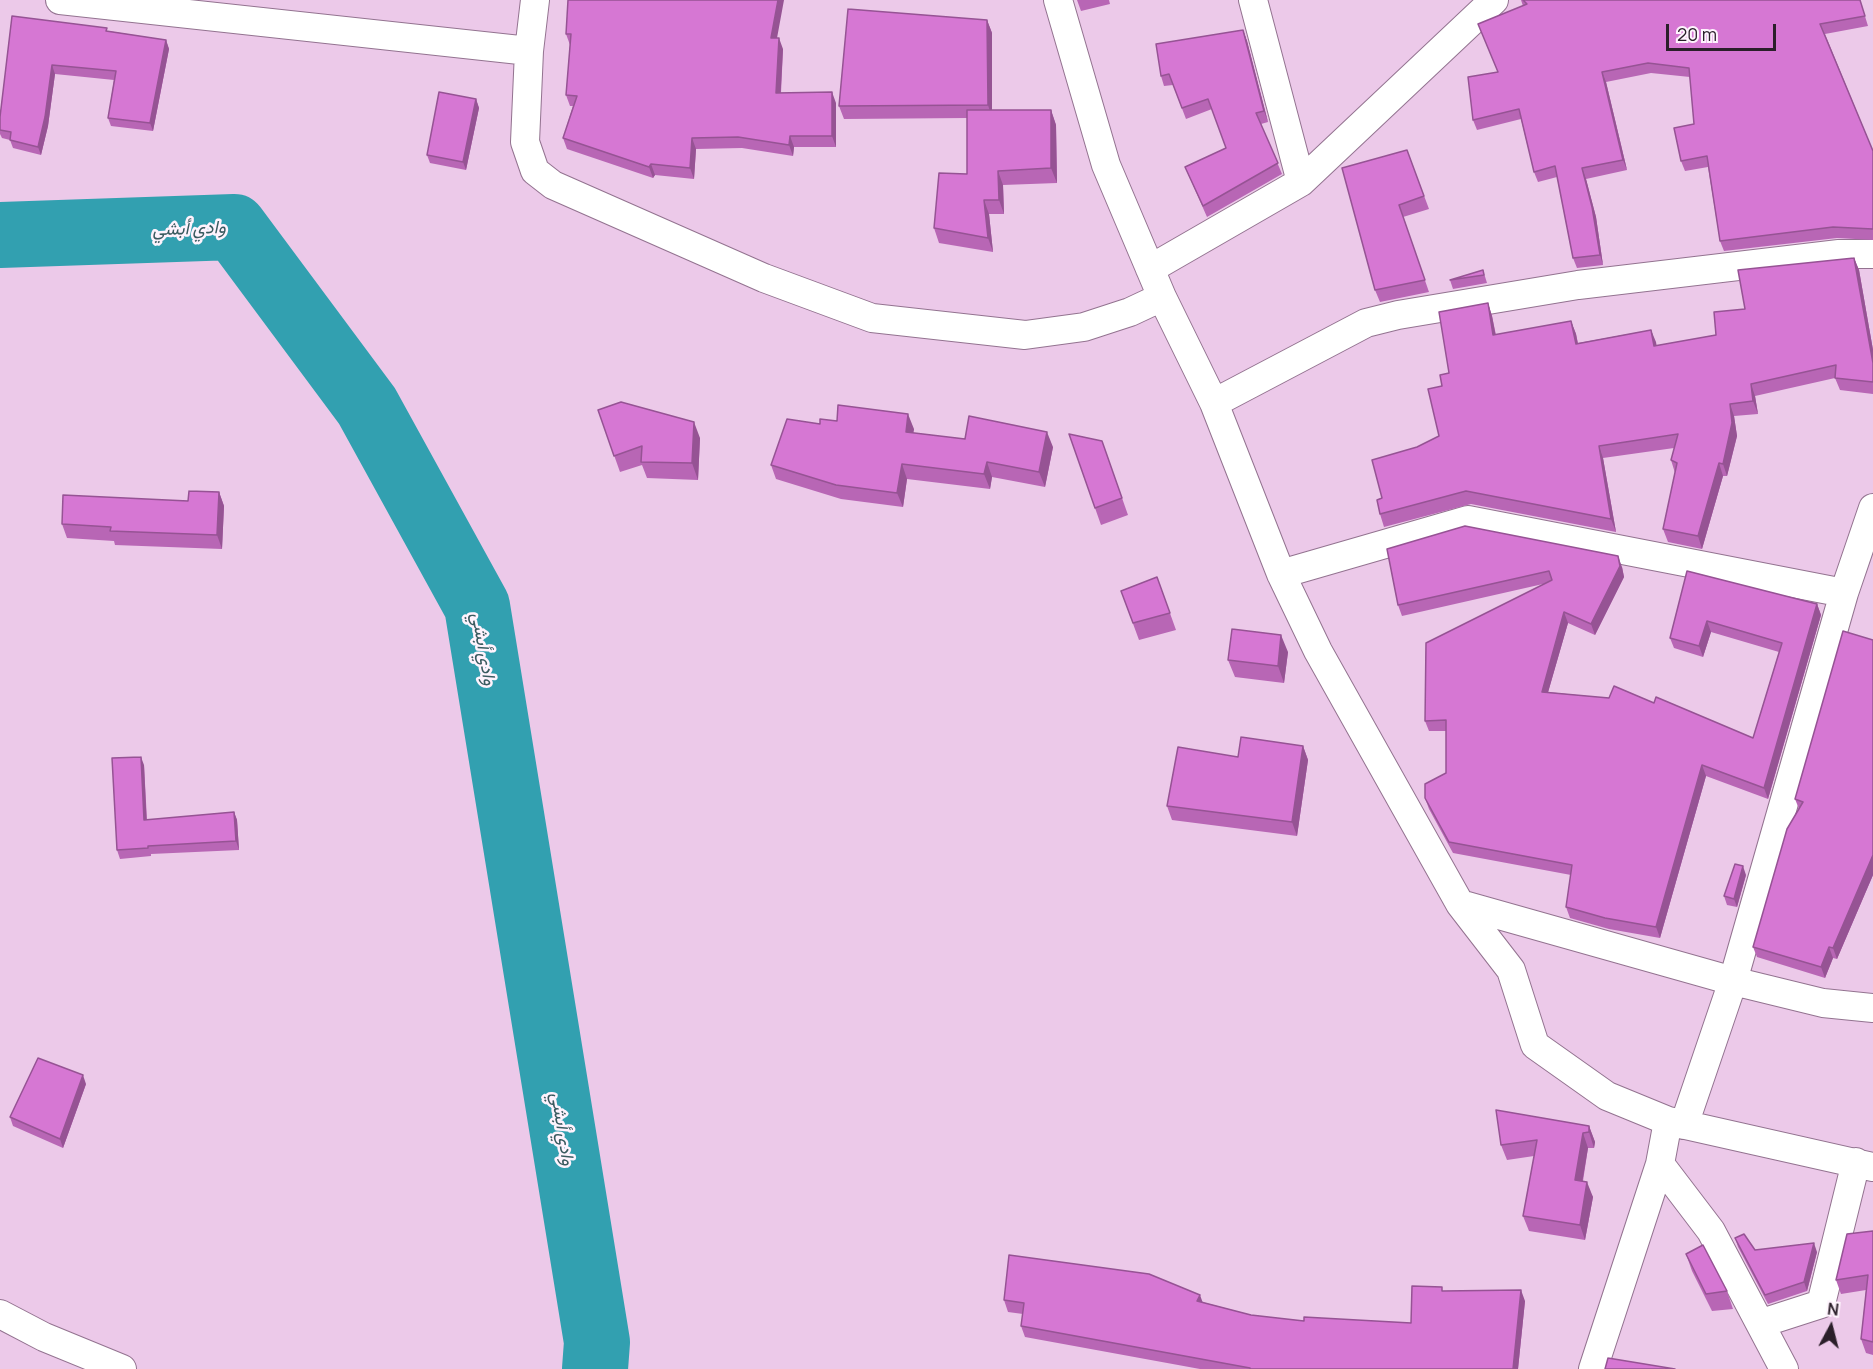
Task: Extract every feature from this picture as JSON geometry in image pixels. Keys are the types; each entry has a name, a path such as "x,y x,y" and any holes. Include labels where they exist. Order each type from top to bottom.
{"street":[{"path":"60,0 529,51"},
{"path":"536,0 529,51 525,142 536,171 553,185 764,278 872,318 1025,335 1084,327 1130,312 1162,297"},
{"path":"1058,0 1106,165 1162,297 1214,403 1281,574 1318,651 1460,904 1511,970 1535,1045 1607,1096 1676,1123 1864,1165 1821,1304 1762,1323"},
{"path":"1253,0 1301,182"},
{"path":"1150,269 1301,182 1494,0"},
{"path":"1214,403 1366,323 1398,315 1600,282 1839,254 1873,254"},
{"path":"1593,1369 1660,1164 1733,981 1844,593 1873,508"},
{"path":"1281,574 1468,520 1844,593"},
{"path":"1460,904 1733,981 1823,1003 1873,1008"},
{"path":"1660,1164 1711,1232 1762,1323 1784,1369"},
{"path":"0,1314 44,1337 122,1369"}],"building":[{"path":"568,0 778,0 771,38 779,38 776,93 832,92 832,136 790,136 789,145 738,137 692,138 690,168 651,164 649,167 563,138 577,96 566,95 571,34 566,34"},
{"path":"1523,0 1860,0 1865,16 1820,24 1873,151 1873,229 1833,227 1720,241 1707,156 1681,161 1674,128 1694,124 1689,68 1648,63 1602,72 1623,160 1582,168 1592,207 1600,255 1573,258 1555,166 1534,172 1519,109 1473,120 1468,77 1498,72 1478,24 1527,4"},
{"path":"848,9 987,20 988,105 839,106"},
{"path":"12,16 107,28 106,31 166,40 150,123 108,118 116,71 52,65 45,117 38,147 10,140 11,132 0,130 0,117"},
{"path":"1243,30 1264,111 1256,113 1278,163 1203,206 1185,167 1226,148 1208,99 1182,108 1169,74 1161,76 1156,44"},
{"path":"439,92 476,99 463,162 427,155"},
{"path":"967,110 1051,110 1051,168 998,171 999,200 984,200 988,238 934,228 939,173 967,174"},
{"path":"1407,150 1424,196 1399,205 1425,280 1375,290 1342,168"},
{"path":"1854,258 1873,363 1873,382 1835,378 1836,365 1751,384 1753,401 1730,404 1732,423 1723,464 1719,463 1698,536 1663,529 1677,463 1671,460 1678,434 1599,446 1611,519 1466,491 1380,514 1377,500 1382,498 1372,460 1417,447 1439,436 1428,389 1442,386 1440,375 1449,373 1439,312 1488,303 1493,335 1571,321 1576,344 1651,330 1654,346 1716,335 1714,312 1745,309 1738,270"},
{"path":"1483,270 1484,275 1450,280"},
{"path":"621,402 694,422 692,463 641,462 642,446 614,456 598,410"},
{"path":"838,405 908,414 906,432 965,439 969,416 1047,432 1039,472 987,462 984,474 902,464 897,493 836,485 771,465 787,419 820,424 820,419 837,421"},
{"path":"1069,434 1102,441 1122,498 1095,508"},
{"path":"189,491 219,492 217,535 110,531 111,527 62,524 63,495 188,501"},
{"path":"1465,526 1618,556 1620,566 1591,624 1564,612 1542,692 1609,698 1614,686 1654,703 1656,697 1753,738 1782,643 1707,621 1699,646 1670,638 1687,571 1817,604 1764,788 1702,765 1656,927 1605,918 1566,907 1572,865 1449,842 1425,798 1425,784 1446,773 1446,720 1425,721 1426,643 1552,580 1549,571 1398,605 1387,549"},
{"path":"1157,577 1170,613 1133,623 1121,591"},
{"path":"1232,629 1281,635 1278,666 1228,660"},
{"path":"1843,631 1873,640 1873,855 1833,948 1829,947 1821,967 1753,947 1787,829 1803,802 1795,799"},
{"path":"1241,737 1303,746 1292,822 1167,806 1178,747 1238,757"},
{"path":"141,757 144,820 234,812 236,841 117,850 112,758"},
{"path":"1735,864 1743,866 1734,899 1724,896"},
{"path":"38,1058 83,1075 60,1139 10,1117"},
{"path":"1496,1110 1589,1126 1589,1132 1583,1133 1575,1180 1587,1182 1580,1225 1523,1216 1537,1140 1501,1145"},
{"path":"1873,1231 1873,1342 1861,1339 1868,1275 1836,1280 1847,1234"},
{"path":"1744,1234 1755,1250 1814,1243 1804,1282 1765,1295 1735,1238"},
{"path":"1703,1245 1727,1291 1706,1294 1686,1254"},
{"path":"1009,1255 1149,1274 1200,1295 1197,1301 1251,1315 1304,1321 1304,1317 1411,1323 1412,1286 1442,1287 1442,1291 1521,1290 1513,1369 1250,1369 1021,1326 1024,1303 1004,1300"},
{"path":"1608,1358 1675,1369 1605,1369"}],"waterway":[{"name":"وادي أبشي","path":"0,235 234,227 367,406 477,606 597,1342 595,1369"}]}
